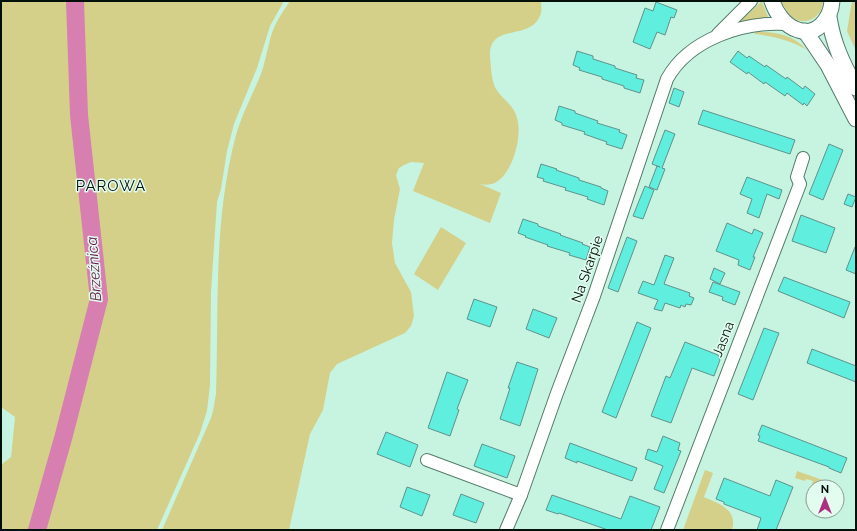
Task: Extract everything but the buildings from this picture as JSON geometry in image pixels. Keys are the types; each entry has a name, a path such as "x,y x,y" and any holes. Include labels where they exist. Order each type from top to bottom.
{"main road":[{"path":"772,1 778,13 787,24 797,30 806,31 818,27 824,23 829,17 832,9 832,1"},
{"path":"829,17 832,38 856,88"},
{"path":"806,31 828,65 856,119"}],"street":[{"path":"716,36 751,1"},
{"path":"716,36 759,24 787,24"},
{"name":"Na Skarpie","path":"506,530 521,495 596,289 667,78 684,57 716,36"},
{"name":"Jasna","path":"667,530 800,184 797,177 803,158"},
{"path":"427,460 521,495"}],"shaded area":[{"path":"1,1 284,1 270,26 257,68 234,124 217,202 211,292 210,385 207,411 200,433 157,530 1,530 1,465 11,457 15,417 1,407"},
{"path":"290,1 541,1 541,13 536,22 521,31 503,35 496,39 492,45 490,56 493,81 496,89 511,106 517,118 517,145 514,156 505,174 492,184 480,184 501,193 490,223 413,191 424,163 411,162 399,168 396,175 400,189 394,220 392,243 395,263 411,292 414,316 411,326 405,333 337,364 330,373 323,410 310,434 289,530 162,530 213,411 216,394 218,264 220,232 229,167 238,127 261,74 273,30"},
{"path":"781,1 823,1 821,10 815,17 811,20 802,21 792,17"},
{"path":"852,1 856,1 856,51 847,31"},
{"path":"761,2 769,19 738,23"},
{"path":"754,33 784,35 796,41 807,50 789,42"},
{"path":"441,227 466,243 438,290 414,274"},
{"path":"705,470 713,473 704,497 721,505 730,512 733,523 732,530 683,530"},
{"path":"797,471 820,479 805,479 805,481 795,478"}],"waterway":[{"name":"Brzeźnica","path":"37,530 64,435 99,299 79,115 75,1"}],"district":[{"name":"PAROWA","path":"111,186"}]}
